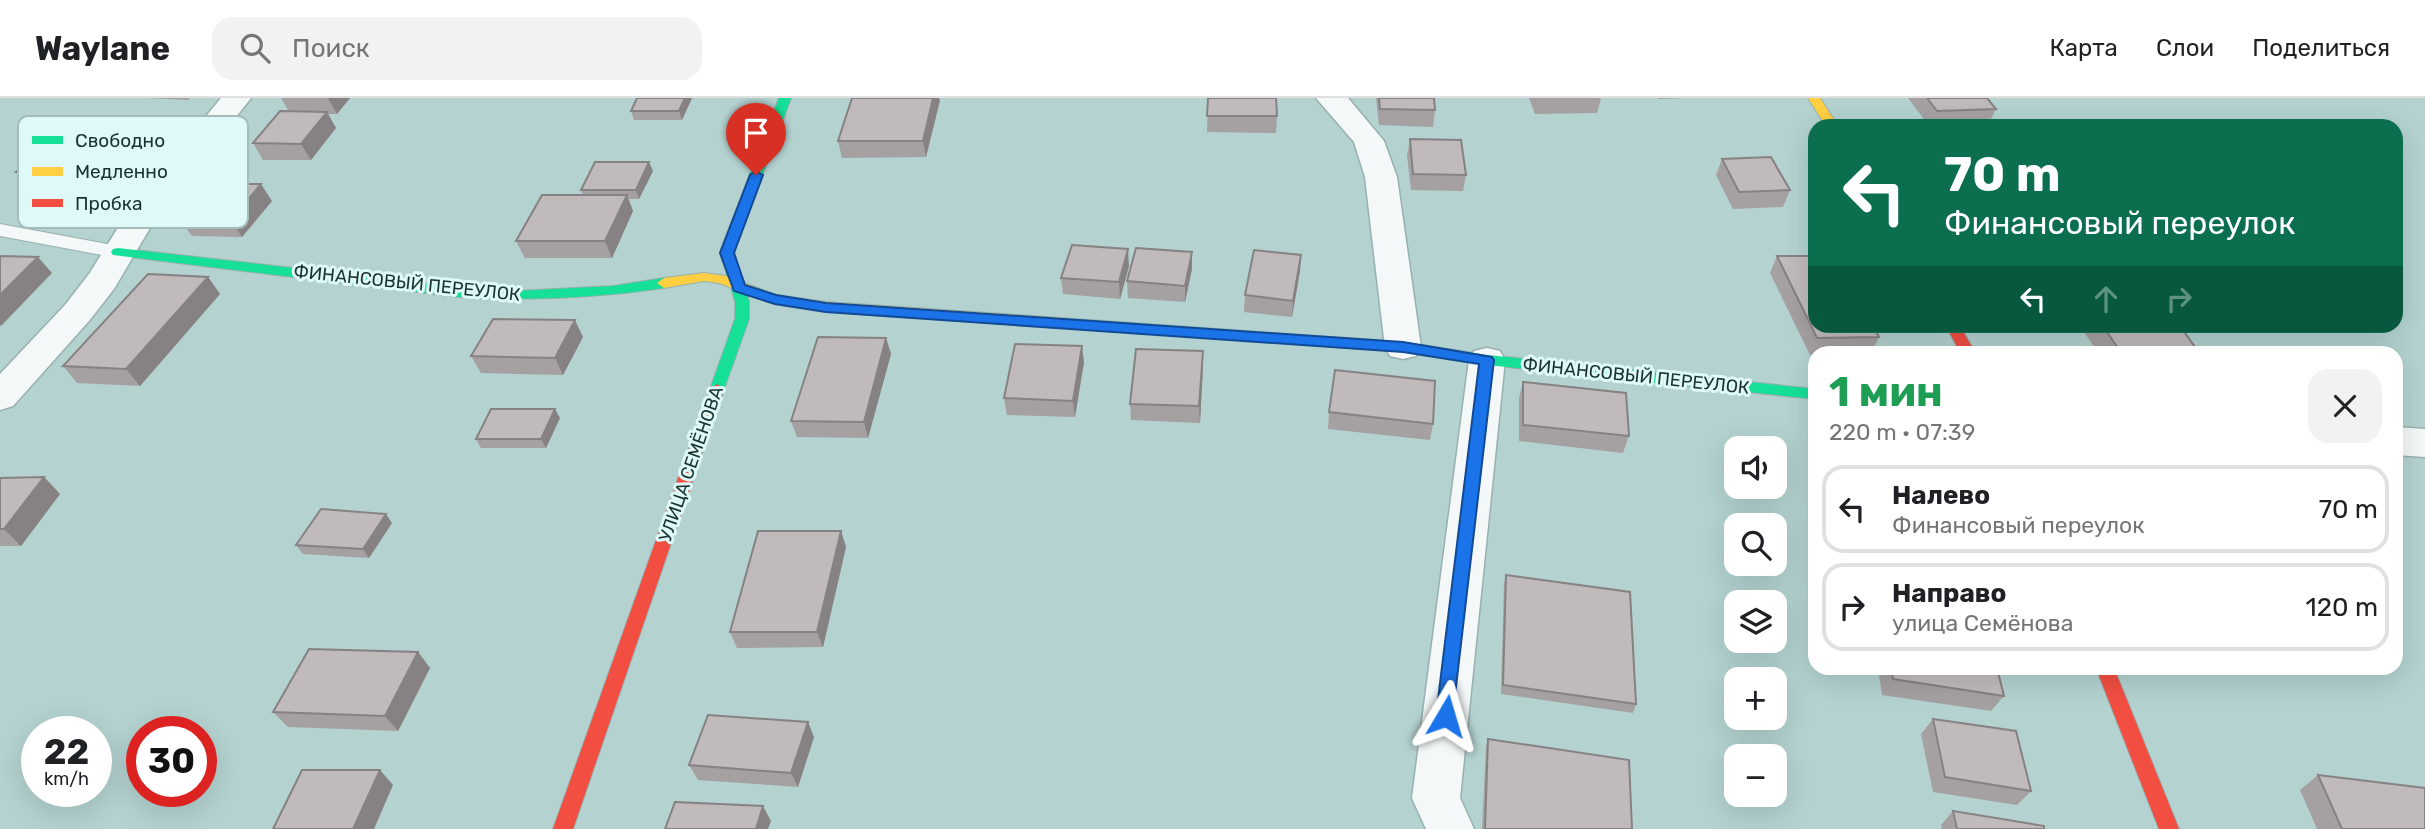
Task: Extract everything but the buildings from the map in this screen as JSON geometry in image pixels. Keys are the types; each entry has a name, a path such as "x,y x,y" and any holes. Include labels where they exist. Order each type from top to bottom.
{"street":[{"path":"221,116 236,98"},
{"name":"УЛИЦА СЕМЁНОВА","path":"563,829 742,319 739,288 727,253 785,98"},
{"path":"1331,98 1369,141 1381,177 1403,347"},
{"path":"1814,98 1828,119"},
{"path":"0,397 77,313 102,281 133,228"},
{"name":"ФИНАНСОВЫЙ ПЕРЕУЛОК","path":"118,252 458,292 515,296 613,291 704,277 721,279 739,288 775,299 826,307 1403,347 1487,360 1808,393"},
{"path":"1450,829 1436,797 1487,360"},
{"path":"2403,441 2425,443"},
{"path":"2108,675 2169,829"}],"lane":[{"name":"ФИНАНСОВЫЙ ПЕРЕУЛОК","path":"0,230 118,252"}],"traffic: fast":[{"path":"717,389 742,319 742,301 727,252 785,98"},
{"path":"118,252 458,292 515,296 613,291 664,283"},
{"path":"1061,323 1403,347 1487,360 1808,393"}],"traffic: slow":[{"path":"1814,98 1828,119"},
{"path":"664,283 704,277 721,279 774,299 826,307 1061,323"}],"traffic: jam":[{"path":"1957,333 1964,346"},
{"path":"563,829 717,389"},
{"path":"2108,675 2169,829"}],"route":[{"path":"756,175 727,253 739,288 775,299 826,307 1403,347 1487,360 1446,716"}]}
